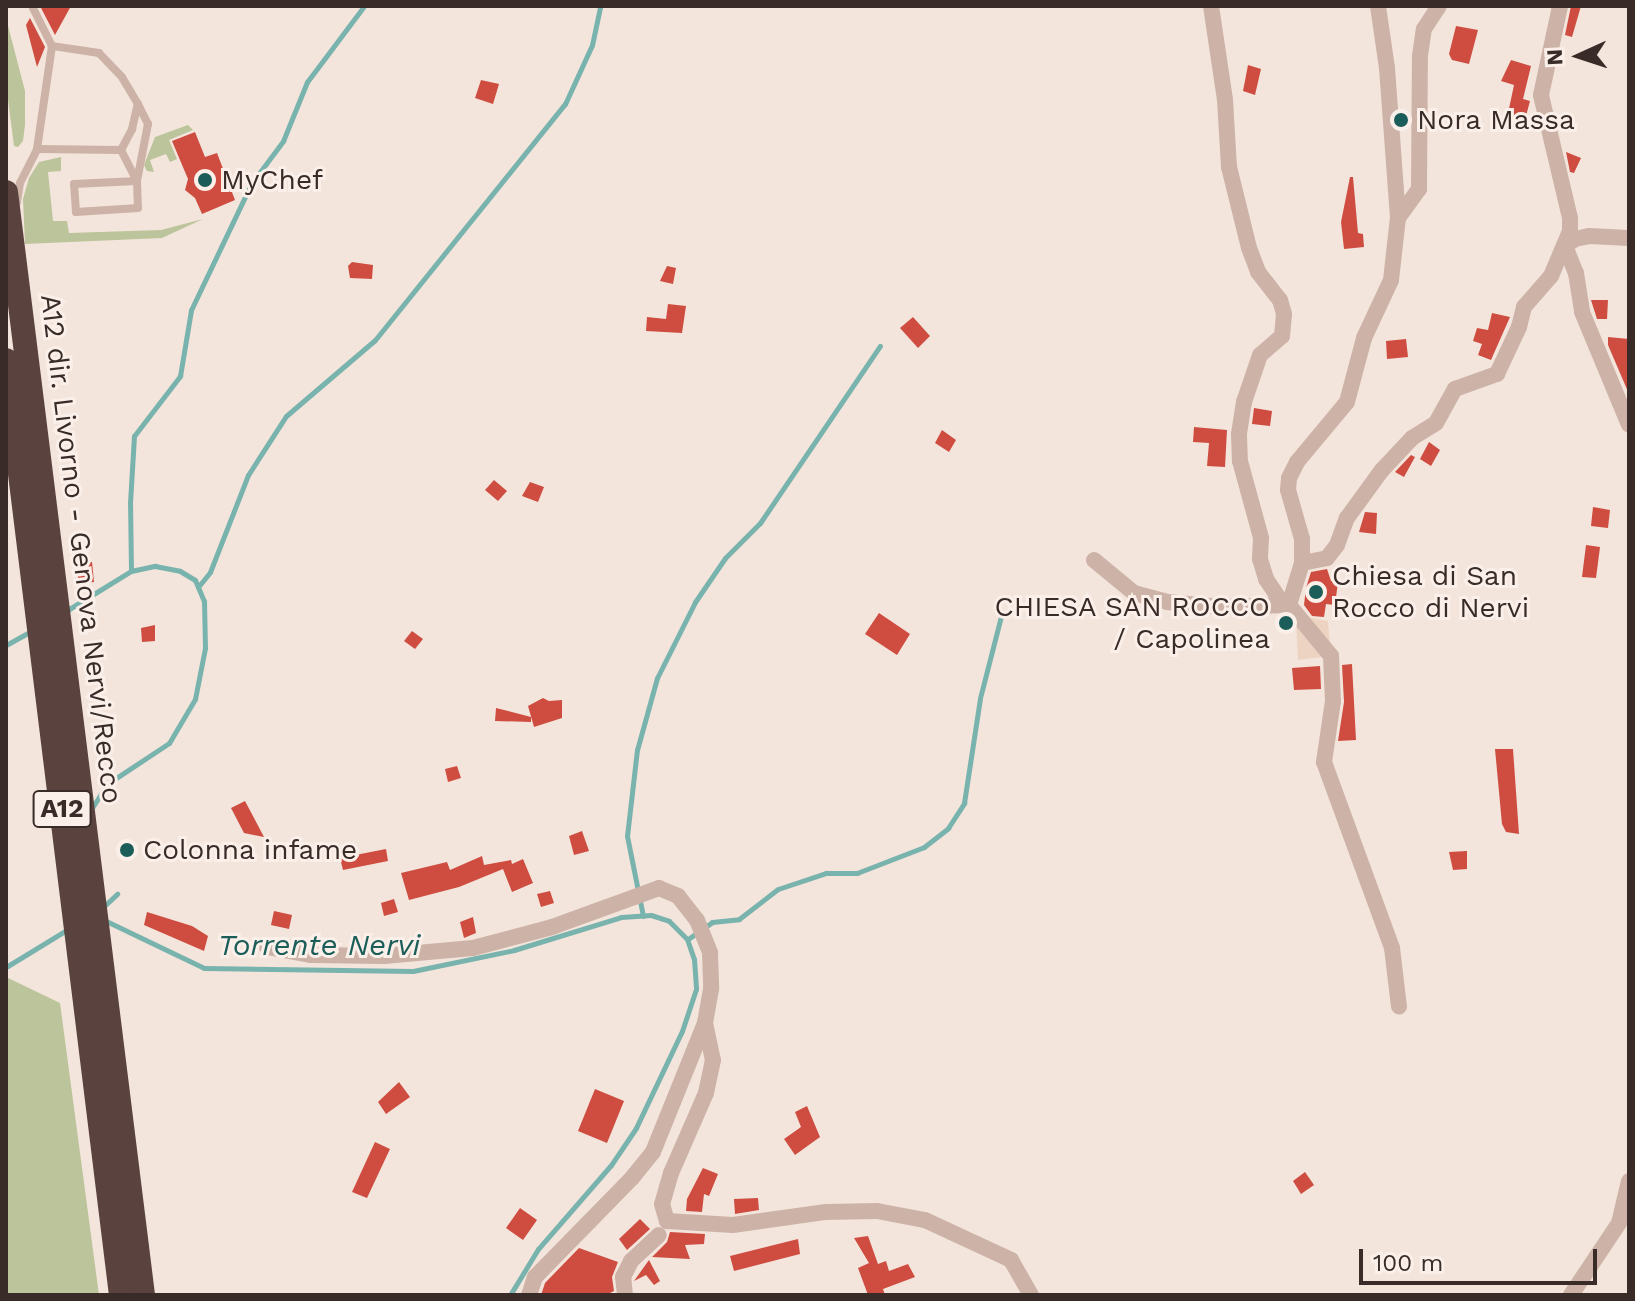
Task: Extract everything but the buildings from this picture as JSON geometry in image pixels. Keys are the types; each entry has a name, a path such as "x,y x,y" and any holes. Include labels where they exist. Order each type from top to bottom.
{"highway":[{"name":"A12 dir. Livorno - Genova Nervi/Recco","path":"6,192 127,1257 143,1295"},
{"name":"A12","path":"6,360 127,1257 121,1295"}],"street":[{"path":"1211,6 1225,100 1229,167 1258,272 1280,300 1284,314 1282,336 1260,355 1244,402 1239,435 1240,461 1261,538 1260,559 1266,579 1331,656 1333,701 1324,762 1392,948 1399,1007"},
{"path":"1286,604 1302,563 1302,539 1288,490 1289,478 1297,462 1347,402 1364,338 1391,280 1398,218 1378,6"},
{"path":"1381,25 1391,6"},
{"path":"1398,218 1419,189 1420,56 1424,29 1439,6"},
{"path":"1302,563 1327,558 1337,545 1347,518 1382,470 1412,438 1436,423 1455,389 1497,374 1524,307 1551,276 1565,246 1570,218 1541,95 1560,6"},
{"path":"1565,246 1575,239 1589,236 1629,238"},
{"path":"1565,246 1576,273 1582,312 1629,425"},
{"path":"1094,560 1134,593 1167,602 1222,607 1286,604"},
{"path":"267,947 311,955 384,956 473,948 552,927 659,888 669,890 697,920 710,953 711,989 705,1023 653,1152 632,1178 535,1277 529,1295"},
{"path":"705,1023 713,1060 706,1093 671,1173 662,1204 667,1221 733,1225 826,1212 877,1211 925,1220 1011,1260 1031,1295"},
{"path":"1571,1295 1619,1223 1629,1181"},
{"path":"625,1295 623,1277 631,1261 659,1235"}],"lane":[{"path":"13,246 20,183 37,149 52,46 32,6"},
{"path":"52,46 99,53 122,77 148,124 137,181 138,208 76,212 74,184 137,181"},
{"path":"121,150 132,129 138,104"},
{"path":"37,149 121,150"},
{"path":"121,150 137,181"}],"green space":[{"path":"6,18 25,91 23,141 18,147 14,146 6,84"},
{"path":"188,125 193,130 169,140 177,159 170,162 166,154 150,160 154,172 147,171 144,165 155,137"},
{"path":"61,157 61,171 48,172 53,221 67,221 69,233 161,230 203,219 162,238 25,244 23,199 29,178 39,162"},
{"path":"6,977 60,1003 99,1295 6,1295"}],"shaded area":[{"path":"1292,609 1301,616 1328,621 1331,656 1298,660 1296,622 1285,613"}],"waterway":[{"path":"131,571 130,503 134,436 180,376 191,310 251,184 283,141 307,82 364,6"},
{"path":"198,587 210,572 248,475 286,416 375,340 565,104 592,45 600,6"},
{"path":"643,916 627,836 637,750 657,678 695,602 725,558 760,523 880,346"},
{"name":"Torrente Nervi","path":"66,611 131,571 155,566 180,571 195,580 204,601 205,648 195,699 169,743 107,784 91,810"},
{"path":"688,939 712,922 739,919 778,889 826,873 857,873 924,847 948,828 964,803 980,698 1001,616"},
{"name":"Torrente Nervi","path":"6,645 33,630"},
{"path":"102,908 117,894"},
{"name":"Torrente Nervi","path":"104,920 204,968 413,971 514,950 621,917 651,915 669,921 687,939 694,959 696,989 682,1031 636,1128 611,1165 538,1249 510,1295"},
{"path":"6,967 70,928"}],"place":[{"name":"Nora Massa","path":"1401,120"},
{"name":"MyChef","path":"205,180"},
{"name":"Chiesa di San Rocco di Nervi","path":"1316,592"},
{"name":"CHIESA SAN ROCCO / Capolinea","path":"1286,623"},
{"name":"Colonna infame","path":"127,850"}]}
